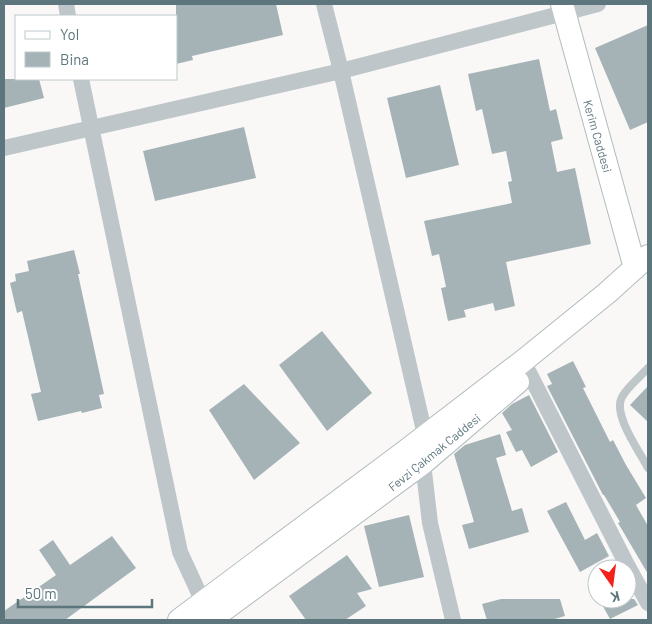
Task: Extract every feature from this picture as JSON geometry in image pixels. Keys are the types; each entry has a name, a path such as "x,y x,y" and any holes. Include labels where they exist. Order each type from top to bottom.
{"street":[{"path":"324,4 425,435 423,463 430,523 454,620"},
{"path":"4,148 341,71 563,8 598,4"},
{"name":"Kerim Caddesi","path":"563,8 644,265"},
{"path":"81,80 180,552 207,611"},
{"name":"Fevzi Çakmak Caddesi","path":"207,611 423,463 526,367 644,265"},
{"path":"179,620 207,611 425,435 526,367 648,603"}],"lane":[{"path":"648,368 620,402 622,421 648,468"}],"building":[{"path":"176,4 276,4 283,35 192,56 193,60 178,64 178,15 176,15"},
{"path":"648,25 648,122 630,130 595,48"},
{"path":"539,59 550,111 556,109 563,139 551,142 557,172 575,168 591,244 506,262 515,306 495,311 493,303 464,310 466,317 448,321 441,288 446,287 439,254 432,256 424,221 512,203 508,182 512,181 506,151 492,154 482,109 476,111 468,74"},
{"path":"4,79 39,80 44,98 4,108"},
{"path":"440,85 459,165 406,178 387,98"},
{"path":"244,127 256,178 155,201 143,151"},
{"path":"74,250 104,394 99,395 102,408 38,421 31,394 41,392 22,311 17,313 10,283 16,281 15,274 29,271 27,261"},
{"path":"322,331 372,393 327,431 279,365"},
{"path":"573,361 586,387 583,388 610,442 613,440 646,498 636,505 648,526 648,574 618,523 620,522 603,495 547,386 552,384 547,374"},
{"path":"244,384 300,443 254,480 209,410"},
{"path":"648,386 648,422 630,405"},
{"path":"529,395 558,452 531,467 522,450 516,452 506,432 512,430 502,413 512,404"},
{"path":"500,434 506,455 496,458 512,511 522,508 529,532 469,549 462,525 474,522 454,454 465,445"},
{"path":"566,502 585,540 597,533 609,556 604,559 587,559 587,568 580,572 547,511"},
{"path":"409,515 424,577 379,587 364,526"},
{"path":"112,536 136,568 65,620 4,620 4,611 56,575 39,550 53,540 70,565"},
{"path":"347,555 372,589 357,593 366,606 345,620 306,620 289,596"},
{"path":"501,599 560,599 565,616 551,620 487,620 482,604"},
{"path":"604,609 630,609 610,619"}]}
